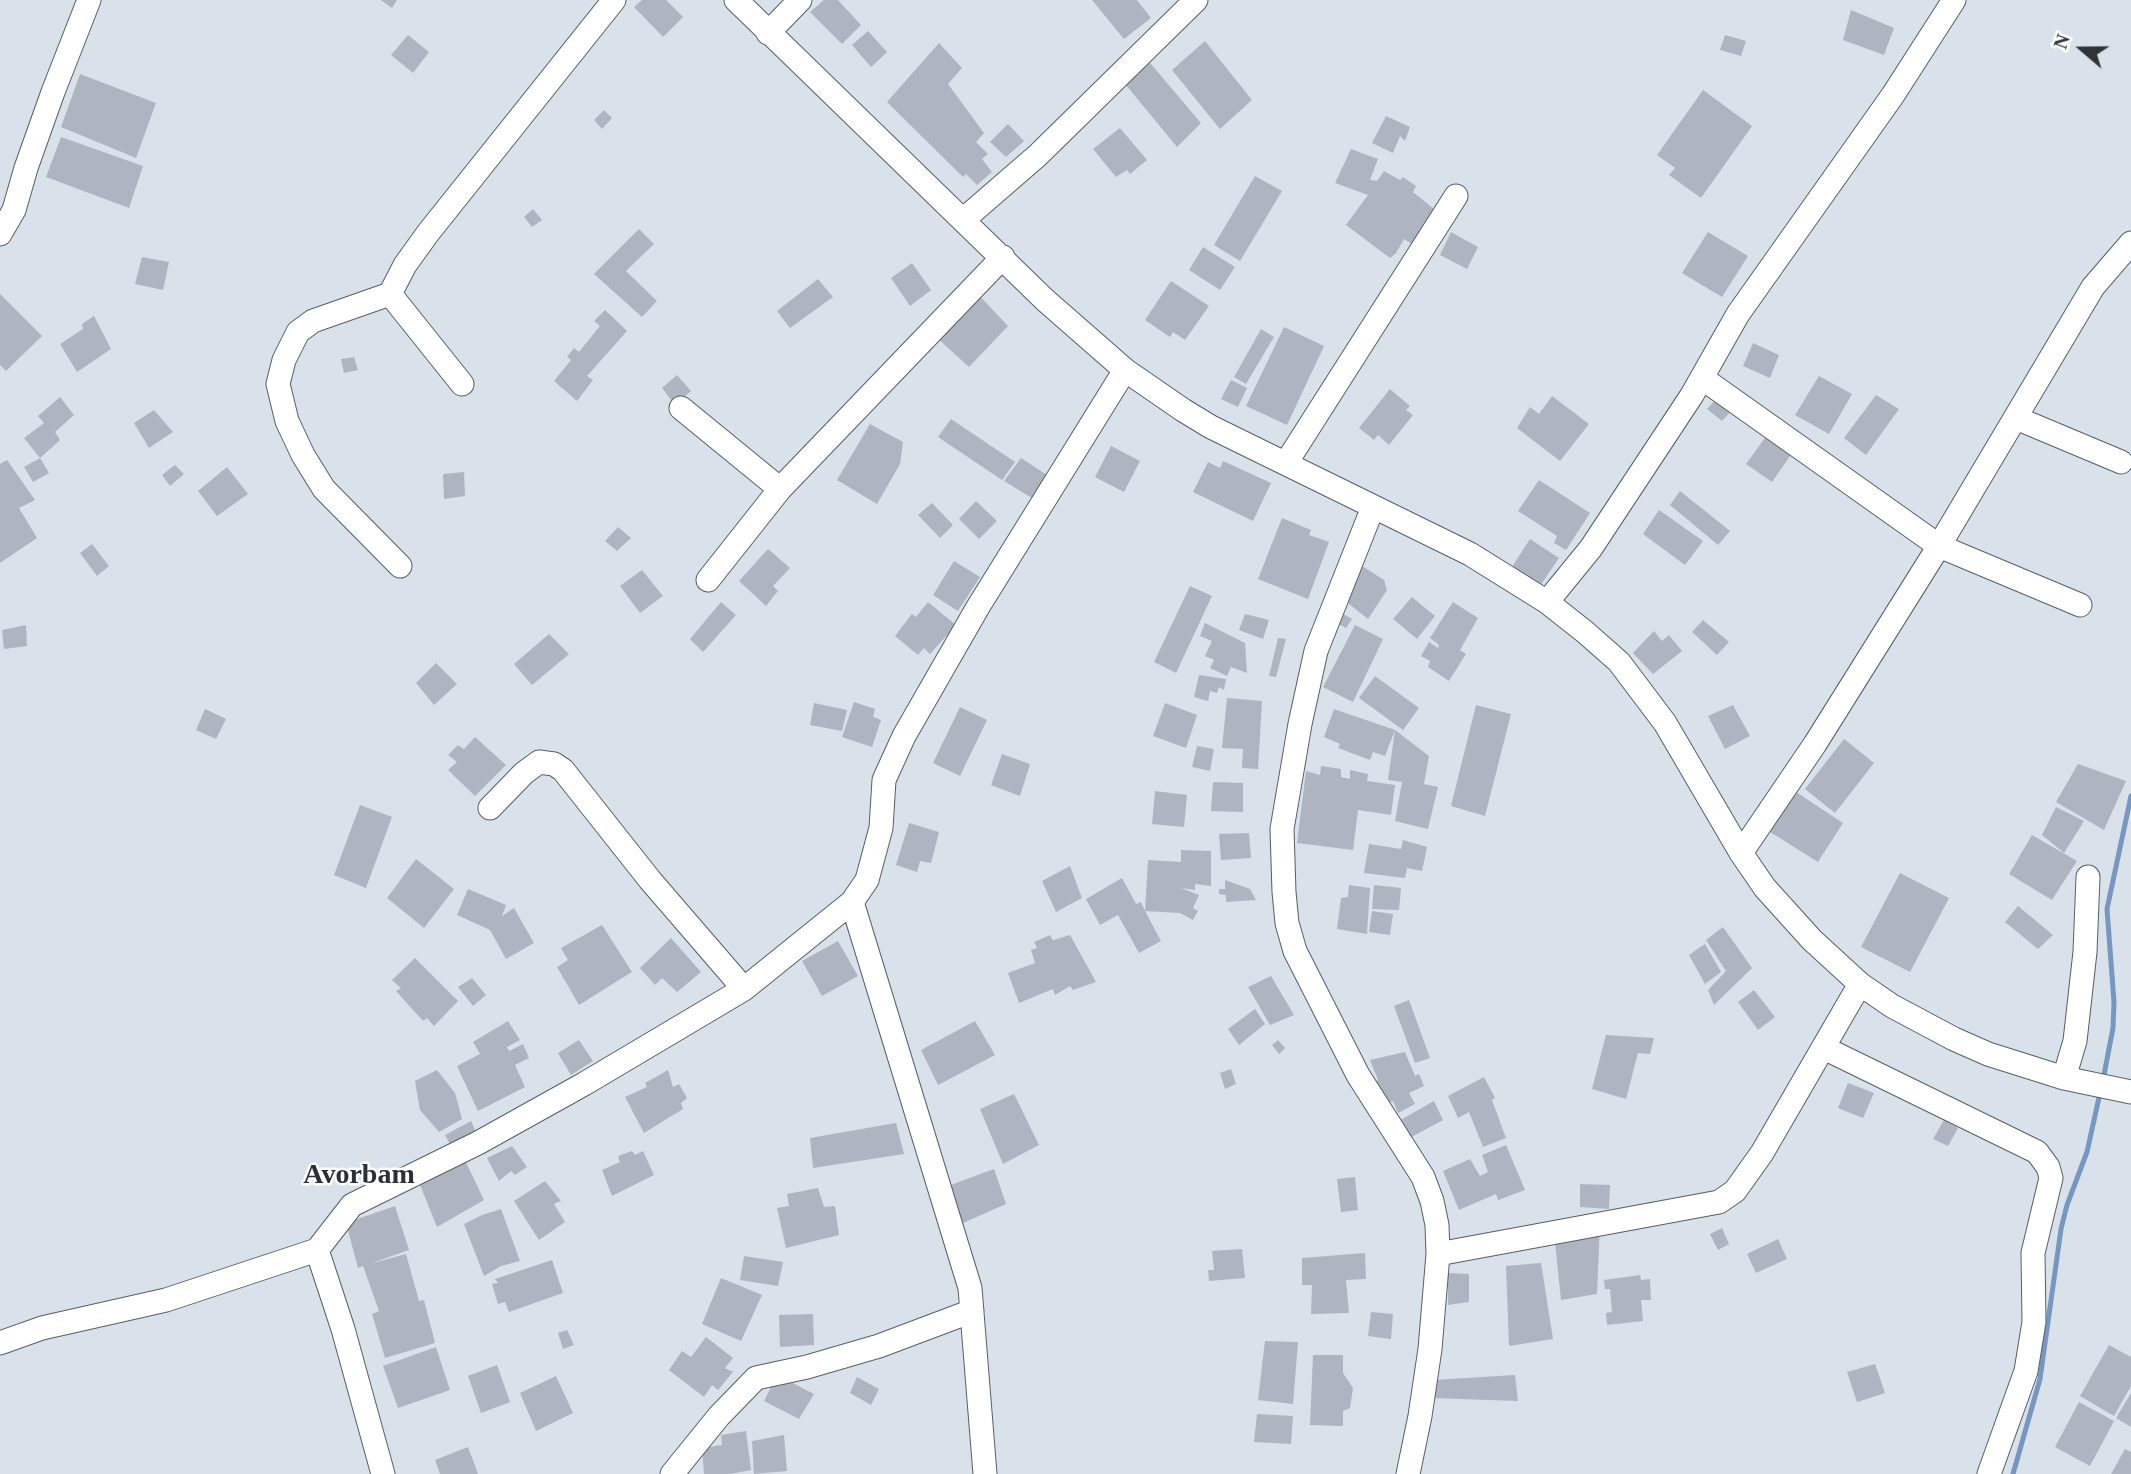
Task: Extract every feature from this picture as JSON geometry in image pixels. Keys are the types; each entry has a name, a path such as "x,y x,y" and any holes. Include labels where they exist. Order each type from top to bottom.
{"street":[{"path":"0,234 13,211 44,117 89,0"},
{"path":"400,566 324,489 303,455 288,421 278,384 284,360 298,332 313,321 390,294 405,265 428,233 614,0"},
{"path":"736,0 1045,300 1125,370 1192,416 1470,554 1547,602 1619,662 1665,723 1741,853 1765,888 1788,915 1860,984 1892,1006 1988,1054 2073,1080 2124,1091"},
{"path":"768,33 800,0"},
{"path":"963,220 1038,155 1196,0"},
{"path":"1547,602 1591,548 1702,379 1738,314 1893,95 1954,0"},
{"path":"1286,463 1456,196"},
{"path":"1741,853 1815,744 1939,546 2092,287 2131,243"},
{"path":"708,580 780,489 1003,257"},
{"path":"390,294 462,384"},
{"path":"0,1343 42,1328 166,1300 317,1250 352,1205 478,1143 744,989 852,902 867,880 881,828 884,780 904,736 978,607 1125,370"},
{"path":"1702,379 1939,546 2080,605"},
{"path":"681,408 780,489"},
{"path":"2016,418 2121,462"},
{"path":"1373,507 1326,622 1300,724 1282,829 1284,892 1287,923 1295,951 1358,1075 1423,1177 1435,1213 1438,1254 1430,1349 1408,1474"},
{"path":"490,808 531,767 539,762 554,764 563,771 650,880 744,989"},
{"path":"2073,1080 2085,952 2088,877"},
{"path":"852,902 970,1288 985,1474"},
{"path":"1438,1254 1719,1202 1735,1191 1762,1153 1860,984"},
{"path":"1824,1048 2037,1152 2048,1167 2051,1178 2033,1253 2034,1322 2025,1371 1989,1474"},
{"path":"317,1250 344,1329 383,1474"},
{"path":"672,1474 719,1416 757,1378 880,1346 972,1311"}],"building":[{"path":"381,0 397,0 392,8"},
{"path":"642,0 666,0 683,17 663,37 634,7"},
{"path":"824,0 838,0 861,25 842,44 810,12"},
{"path":"1092,0 1137,0 1151,18 1124,39"},
{"path":"1851,10 1894,28 1884,55 1843,40"},
{"path":"868,31 887,52 871,67 852,45"},
{"path":"408,35 429,52 413,73 391,55"},
{"path":"1725,35 1746,41 1741,56 1720,50"},
{"path":"1205,41 1252,100 1220,129 1172,70"},
{"path":"939,43 962,68 948,84 984,133 976,142 988,154 982,159 992,172 977,185 966,174 963,177 887,102"},
{"path":"1145,57 1201,123 1177,147 1121,79"},
{"path":"80,74 156,103 136,158 61,127"},
{"path":"1703,90 1752,126 1701,198 1669,175 1675,168 1657,155"},
{"path":"604,110 612,118 602,129 594,120"},
{"path":"1386,116 1410,127 1405,141 1400,136 1393,153 1372,143"},
{"path":"1008,124 1024,141 1006,157 990,142"},
{"path":"1120,128 1147,160 1130,174 1127,170 1116,177 1093,149"},
{"path":"61,137 143,166 129,208 46,177"},
{"path":"1351,149 1378,159 1370,180 1377,181 1384,171 1400,180 1403,177 1416,186 1413,192 1434,209 1412,244 1404,239 1390,258 1346,225 1368,195 1335,183"},
{"path":"1255,176 1282,191 1240,261 1214,245"},
{"path":"533,209 542,220 532,227 524,217"},
{"path":"639,229 654,244 626,271 657,301 642,317 594,274"},
{"path":"1451,232 1478,247 1467,269 1440,255"},
{"path":"1708,232 1748,256 1722,297 1682,273"},
{"path":"1203,247 1235,267 1220,290 1189,270"},
{"path":"142,257 169,262 163,290 135,284"},
{"path":"912,263 931,290 910,306 891,278"},
{"path":"818,279 833,297 790,328 777,311"},
{"path":"1171,281 1209,306 1185,340 1173,332 1170,337 1145,320"},
{"path":"975,291 1008,326 969,367 935,336"},
{"path":"0,294 42,336 6,371 0,365"},
{"path":"605,310 627,331 587,376 593,380 577,401 554,381 571,360 567,357 574,348 579,352 600,326 594,321"},
{"path":"94,316 111,349 77,372 60,344 83,329 82,324"},
{"path":"1284,327 1324,346 1287,425 1246,406"},
{"path":"1261,329 1274,337 1246,384 1234,377"},
{"path":"1753,343 1779,355 1770,378 1743,366"},
{"path":"354,357 358,370 344,373 341,359"},
{"path":"677,375 691,391 675,405 662,388"},
{"path":"1819,376 1852,394 1829,434 1795,415"},
{"path":"1231,380 1247,388 1238,407 1221,399"},
{"path":"1390,389 1410,406 1406,410 1413,415 1389,445 1378,435 1374,440 1359,428"},
{"path":"1876,395 1899,409 1866,455 1844,438"},
{"path":"1552,396 1589,424 1560,461 1517,428 1530,407 1539,414"},
{"path":"60,397 74,415 55,432 60,440 40,458 24,438 44,423 38,416"},
{"path":"1716,399 1731,411 1722,421 1707,409"},
{"path":"154,410 173,432 149,448 134,423"},
{"path":"951,419 1015,462 1002,480 938,437"},
{"path":"870,424 903,442 900,464 877,504 837,480"},
{"path":"1770,431 1795,449 1772,482 1746,464"},
{"path":"1111,446 1140,461 1124,492 1095,477"},
{"path":"40,458 49,473 33,482 24,467"},
{"path":"1021,458 1047,475 1032,498 1004,481"},
{"path":"7,460 35,500 19,508 37,538 0,563 0,464"},
{"path":"1223,461 1271,483 1253,521 1193,492 1208,462 1220,468"},
{"path":"175,465 184,474 170,486 162,475"},
{"path":"227,467 248,494 217,516 198,491"},
{"path":"464,472 465,496 444,499 443,474"},
{"path":"1539,480 1590,513 1566,550 1554,543 1557,536 1518,511"},
{"path":"1680,491 1730,531 1718,545 1670,505"},
{"path":"976,501 997,521 979,539 959,519"},
{"path":"932,503 953,525 940,538 918,515"},
{"path":"1659,510 1703,541 1685,565 1643,534"},
{"path":"1282,518 1311,530 1309,535 1329,542 1308,599 1258,579"},
{"path":"618,527 631,538 617,551 605,541"},
{"path":"1530,539 1559,558 1538,589 1510,570"},
{"path":"92,544 109,566 97,576 80,553"},
{"path":"768,549 790,568 773,586 778,591 766,606 739,581"},
{"path":"954,561 980,577 958,611 933,595"},
{"path":"1359,564 1384,580 1387,590 1368,619 1344,600"},
{"path":"642,570 663,596 640,613 620,586"},
{"path":"1190,586 1212,596 1176,673 1154,662"},
{"path":"1412,597 1435,616 1417,639 1393,619"},
{"path":"721,602 736,615 703,652 690,639"},
{"path":"928,602 956,625 930,654 924,648 918,655 895,636 912,614 916,617"},
{"path":"1453,602 1478,618 1460,650 1466,654 1449,681 1428,667 1430,661 1421,656 1429,642 1438,648 1439,645 1430,638"},
{"path":"1338,611 1352,619 1346,628 1331,620"},
{"path":"1245,614 1269,620 1263,639 1239,630"},
{"path":"1703,620 1729,642 1717,655 1692,632"},
{"path":"1205,623 1245,643 1247,673 1231,667 1227,676 1210,668 1214,660 1205,656 1212,641 1200,636"},
{"path":"26,625 27,646 4,649 2,630"},
{"path":"1355,625 1383,639 1353,702 1323,687"},
{"path":"1654,631 1662,641 1669,635 1682,651 1653,674 1633,653"},
{"path":"549,634 569,654 532,685 514,664"},
{"path":"1278,638 1286,639 1276,677 1269,676"},
{"path":"436,663 457,684 434,705 416,683"},
{"path":"1199,675 1226,679 1224,690 1219,687 1217,693 1210,691 1208,701 1194,697"},
{"path":"1375,676 1419,708 1403,730 1359,698"},
{"path":"1227,698 1262,701 1258,769 1242,768 1243,749 1222,748"},
{"path":"854,702 875,709 873,717 881,720 872,747 842,737"},
{"path":"814,703 847,710 842,731 810,725"},
{"path":"1165,703 1197,715 1186,748 1153,736"},
{"path":"1476,705 1511,714 1485,816 1451,806"},
{"path":"1733,705 1750,736 1725,749 1708,716"},
{"path":"960,707 987,720 960,776 933,763"},
{"path":"205,709 226,719 216,739 196,730"},
{"path":"1334,709 1395,730 1385,756 1373,752 1370,760 1338,748 1340,744 1324,737"},
{"path":"1395,730 1429,756 1424,784 1438,787 1428,829 1395,821 1402,782 1388,780"},
{"path":"475,737 506,765 475,796 448,770 457,762 448,755 458,745 464,749"},
{"path":"1844,739 1874,763 1835,813 1805,789"},
{"path":"1197,746 1214,749 1210,771 1192,767"},
{"path":"1002,754 1030,764 1020,796 991,785"},
{"path":"2078,764 2126,781 2104,830 2056,802"},
{"path":"1321,766 1341,769 1341,777 1350,779 1350,770 1368,774 1367,781 1395,785 1391,815 1358,810 1353,850 1297,843 1306,771 1320,775"},
{"path":"1213,782 1243,783 1243,812 1211,811"},
{"path":"1155,791 1187,795 1184,827 1152,824"},
{"path":"1796,792 1843,823 1818,862 1770,832"},
{"path":"360,805 392,817 366,888 334,875"},
{"path":"2056,807 2084,821 2064,853 2042,835"},
{"path":"909,823 939,832 931,863 920,861 917,872 896,865"},
{"path":"1249,833 1251,858 1221,860 1219,834"},
{"path":"2032,835 2077,861 2052,900 2009,874"},
{"path":"1403,840 1427,847 1422,871 1407,868 1405,878 1364,873 1369,844 1401,849"},
{"path":"1181,850 1211,851 1211,886 1195,884 1195,890 1181,888 1199,895 1193,908 1198,911 1193,920 1180,913 1145,911 1148,860 1181,862"},
{"path":"416,859 454,889 424,928 387,898"},
{"path":"1070,866 1082,898 1056,912 1042,881"},
{"path":"1900,873 1949,898 1910,972 1861,947"},
{"path":"1122,878 1136,904 1141,902 1161,941 1139,953 1118,915 1100,925 1086,899"},
{"path":"1225,880 1250,889 1256,900 1226,902 1226,895 1219,894 1219,889 1225,889"},
{"path":"1349,885 1370,888 1367,934 1337,929 1341,898 1348,897"},
{"path":"1374,885 1401,888 1399,910 1372,909"},
{"path":"468,889 506,905 502,916 514,908 534,943 506,959 490,930 457,915"},
{"path":"2018,906 2053,935 2038,949 2005,922"},
{"path":"1372,911 1393,914 1390,935 1369,932"},
{"path":"602,925 632,972 579,1005 557,967 568,960 561,948"},
{"path":"1723,927 1752,968 1714,1005 1708,990 1726,971 1706,940"},
{"path":"1050,935 1053,940 1070,935 1096,982 1073,990 1070,986 1055,995 1053,989 1019,1003 1008,973 1035,963 1031,950 1037,948 1034,942"},
{"path":"671,938 701,972 677,992 662,978 655,985 640,968"},
{"path":"838,941 858,976 822,996 802,961"},
{"path":"1705,944 1721,972 1705,984 1689,955"},
{"path":"415,958 458,1001 434,1026 427,1018 423,1021 396,991 401,988 392,980"},
{"path":"1271,976 1294,1015 1270,1025 1248,987"},
{"path":"472,978 486,995 473,1006 458,987"},
{"path":"1754,990 1775,1017 1758,1030 1738,1002"},
{"path":"1409,1000 1430,1058 1415,1063 1394,1006"},
{"path":"1255,1009 1265,1024 1239,1045 1228,1029"},
{"path":"508,1021 520,1040 507,1047 509,1051 523,1044 529,1058 515,1065 525,1087 478,1111 457,1066 480,1054 473,1042"},
{"path":"975,1021 995,1055 938,1085 921,1050"},
{"path":"1606,1035 1654,1038 1650,1054 1638,1053 1626,1099 1592,1089"},
{"path":"579,1040 593,1061 571,1075 558,1053"},
{"path":"1278,1040 1285,1048 1279,1054 1272,1045"},
{"path":"1405,1052 1415,1076 1419,1074 1424,1086 1409,1093 1415,1104 1398,1113 1393,1101 1381,1106 1372,1083 1378,1080 1370,1060"},
{"path":"1231,1069 1236,1084 1225,1089 1220,1073"},
{"path":"437,1070 455,1093 462,1119 439,1132 420,1110 415,1081"},
{"path":"668,1070 673,1087 679,1084 687,1098 681,1103 683,1109 644,1133 625,1097 647,1087 645,1083"},
{"path":"1484,1077 1495,1098 1492,1100 1506,1138 1483,1147 1469,1112 1458,1118 1448,1096"},
{"path":"1848,1083 1874,1093 1863,1118 1838,1108"},
{"path":"1014,1094 1039,1145 1003,1164 980,1109"},
{"path":"1434,1101 1443,1120 1406,1140 1397,1122"},
{"path":"1944,1120 1958,1128 1948,1146 1933,1139"},
{"path":"471,1121 479,1139 454,1152 445,1135"},
{"path":"896,1123 904,1154 813,1168 810,1138"},
{"path":"1506,1145 1525,1190 1498,1200 1496,1194 1459,1210 1443,1171 1470,1159 1480,1176 1488,1172 1482,1155"},
{"path":"512,1146 527,1167 515,1175 511,1171 499,1181 487,1158"},
{"path":"632,1151 635,1155 643,1151 654,1175 612,1196 602,1170 620,1162 618,1156"},
{"path":"463,1156 484,1200 437,1227 420,1185 447,1170"},
{"path":"994,1169 1006,1204 963,1223 948,1186"},
{"path":"1355,1177 1358,1210 1341,1212 1337,1179"},
{"path":"545,1181 561,1201 554,1204 565,1222 539,1240 514,1201"},
{"path":"1580,1184 1610,1185 1609,1209 1580,1207"},
{"path":"818,1188 824,1207 835,1206 839,1235 786,1248 777,1208 789,1206 787,1194"},
{"path":"395,1206 409,1250 369,1264 406,1254 419,1301 424,1300 435,1343 385,1358 372,1314 379,1311 363,1266 358,1268 346,1223"},
{"path":"501,1209 520,1261 501,1266 484,1276 464,1224"},
{"path":"1553,1223 1600,1224 1597,1294 1561,1300"},
{"path":"1722,1228 1729,1244 1718,1250 1710,1234"},
{"path":"1778,1239 1787,1259 1756,1273 1747,1254"},
{"path":"1242,1249 1245,1278 1209,1281 1208,1270 1214,1270 1212,1251"},
{"path":"1365,1253 1366,1279 1346,1280 1349,1313 1311,1314 1312,1285 1302,1285 1302,1258"},
{"path":"744,1256 783,1262 778,1286 740,1280"},
{"path":"552,1260 563,1293 509,1312 505,1302 498,1304 492,1284 498,1283 495,1279"},
{"path":"1541,1263 1553,1339 1509,1346 1506,1266"},
{"path":"1448,1273 1469,1274 1469,1302 1448,1305"},
{"path":"1640,1275 1641,1280 1650,1279 1651,1300 1641,1300 1643,1321 1607,1325 1606,1313 1612,1312 1610,1289 1605,1289 1604,1280"},
{"path":"721,1278 762,1295 741,1341 702,1324"},
{"path":"1371,1312 1393,1314 1391,1339 1368,1336"},
{"path":"813,1314 814,1345 780,1347 779,1315"},
{"path":"567,1330 574,1345 563,1349 558,1333"},
{"path":"706,1337 733,1358 725,1368 733,1372 718,1390 712,1385 704,1397 669,1370 682,1351 691,1357"},
{"path":"1265,1341 1298,1342 1293,1404 1258,1400"},
{"path":"2109,1345 2131,1357 2131,1386 2114,1416 2080,1396"},
{"path":"436,1347 450,1390 398,1408 383,1366"},
{"path":"1313,1355 1343,1355 1343,1373 1353,1388 1350,1408 1343,1411 1343,1426 1310,1425"},
{"path":"1875,1364 1885,1393 1857,1402 1847,1372"},
{"path":"497,1365 510,1402 481,1413 468,1376"},
{"path":"777,1375 814,1394 799,1419 764,1401"},
{"path":"1515,1375 1518,1401 1432,1398 1433,1380"},
{"path":"556,1376 573,1413 536,1431 520,1393"},
{"path":"857,1377 879,1389 871,1405 850,1393"},
{"path":"2131,1393 2131,1427 2116,1418"},
{"path":"2079,1402 2114,1421 2090,1466 2055,1447"},
{"path":"1257,1414 1293,1416 1291,1444 1254,1442"},
{"path":"746,1431 751,1470 730,1474 704,1474 702,1448 722,1445 721,1435"},
{"path":"784,1435 787,1471 754,1474 752,1441"},
{"path":"468,1447 478,1474 440,1474 435,1460"},
{"path":"2125,1449 2131,1452 2131,1474 2111,1474"}],"waterway":[{"path":"2103,1080 2113,1028 2114,1002 2107,909 2131,796"},
{"path":"2013,1474 2040,1379 2061,1229 2087,1152 2100,1093"}],"district":[{"name":"Avorbam","path":"359,1176"}]}
